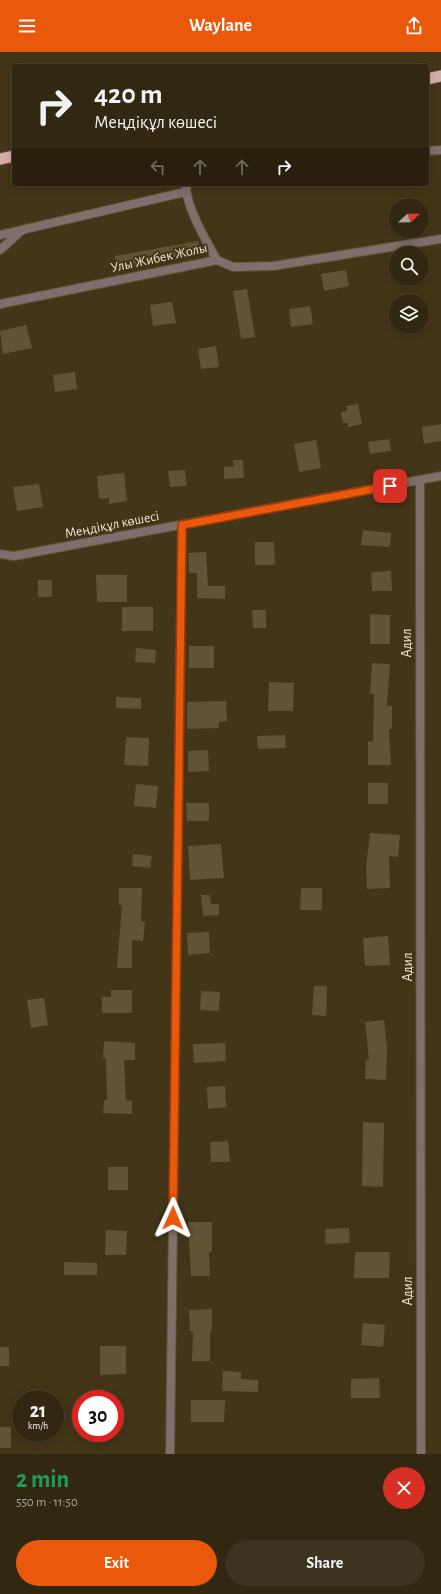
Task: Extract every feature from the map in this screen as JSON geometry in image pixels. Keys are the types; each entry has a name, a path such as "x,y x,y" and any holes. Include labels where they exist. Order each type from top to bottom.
{"highway":[{"path":"429,79 441,76"},
{"path":"0,159 12,156"}],"street":[{"path":"429,151 441,150"},
{"path":"0,235 186,188 203,235 217,260"},
{"path":"0,250 22,230"},
{"name":"Улы Жибек Жолы","path":"0,304 217,260 233,267 273,266 441,239"},
{"name":"Меңдіқұл көшесі","path":"0,554 14,556 441,476"},
{"name":"Адил","path":"420,480 421,1454"},
{"path":"170,1454 182,525"}],"building":[{"path":"198,241 200,254 117,269 115,256"},
{"path":"346,270 349,286 324,291 321,274"},
{"path":"247,289 255,337 241,339 233,291"},
{"path":"172,302 176,323 153,326 150,305"},
{"path":"310,306 313,324 291,327 289,309"},
{"path":"26,325 32,348 3,354 0,331"},
{"path":"216,346 219,367 201,369 198,349"},
{"path":"75,372 77,389 55,392 53,375"},
{"path":"358,404 362,424 348,427 348,423 343,423 341,412 347,411 346,406"},
{"path":"441,424 441,441 424,444 422,427"},
{"path":"389,439 391,451 370,454 368,442"},
{"path":"316,440 321,468 299,472 294,444"},
{"path":"233,460 243,460 244,478 224,479 224,467 234,466"},
{"path":"185,470 187,486 170,487 168,471"},
{"path":"124,473 127,501 109,504 109,498 99,499 97,476"},
{"path":"39,484 43,507 17,511 13,487"},
{"path":"363,530 391,533 390,547 361,545"},
{"path":"255,542 274,542 275,565 255,565"},
{"path":"206,552 208,586 225,586 225,599 197,598 197,573 189,573 188,553"},
{"path":"391,571 392,591 372,591 371,572"},
{"path":"96,575 127,575 127,602 97,602"},
{"path":"38,580 52,580 52,597 38,597"},
{"path":"122,607 153,607 153,631 122,631"},
{"path":"252,610 266,610 266,628 253,628"},
{"path":"370,614 390,615 390,644 370,644"},
{"path":"189,646 214,646 214,668 189,668"},
{"path":"136,648 156,650 155,663 135,662"},
{"path":"372,663 390,664 387,706 392,706 392,729 389,729 391,765 368,765 368,742 373,741 374,694 370,694"},
{"path":"269,682 294,683 293,711 268,711"},
{"path":"116,697 141,698 141,709 116,708"},
{"path":"226,701 227,721 219,722 219,728 187,729 187,702"},
{"path":"285,735 286,748 258,749 257,736"},
{"path":"126,737 149,738 148,766 124,765"},
{"path":"208,750 209,771 188,772 188,751"},
{"path":"368,783 388,783 388,804 368,804"},
{"path":"136,784 158,786 156,808 134,806"},
{"path":"186,803 209,803 209,821 187,821"},
{"path":"370,833 400,835 398,857 389,856 390,888 367,889 366,867"},
{"path":"221,844 224,878 190,880 188,846"},
{"path":"133,854 152,856 150,868 132,866"},
{"path":"119,888 142,888 141,921 145,922 143,941 132,940 132,968 117,968 122,905 119,905"},
{"path":"301,888 322,888 322,910 300,910"},
{"path":"201,895 210,895 211,904 219,904 219,915 203,916"},
{"path":"209,932 210,953 188,955 187,933"},
{"path":"388,936 390,965 365,966 363,938"},
{"path":"314,986 327,986 326,1016 312,1015"},
{"path":"111,990 132,990 132,1013 102,1013 102,997 111,997"},
{"path":"201,991 220,992 219,1011 200,1010"},
{"path":"44,998 48,1025 31,1028 27,1000"},
{"path":"384,1020 387,1048 386,1080 365,1079 366,1060 369,1060 365,1022"},
{"path":"104,1041 135,1043 135,1060 124,1060 126,1100 132,1101 132,1114 103,1113 104,1100 107,1100 106,1059 103,1058"},
{"path":"225,1043 226,1061 194,1063 193,1044"},
{"path":"225,1086 226,1107 208,1109 207,1087"},
{"path":"363,1122 384,1123 383,1187 362,1186"},
{"path":"228,1141 230,1162 211,1162 210,1142"},
{"path":"108,1167 128,1167 128,1190 108,1190"},
{"path":"188,1222 212,1222 212,1252 209,1252 210,1276 191,1276"},
{"path":"349,1228 350,1243 326,1244 325,1229"},
{"path":"106,1230 127,1231 126,1255 105,1255"},
{"path":"355,1252 390,1252 389,1278 354,1278"},
{"path":"64,1262 97,1263 97,1275 64,1275"},
{"path":"212,1309 210,1361 192,1361 193,1331 190,1331 189,1310"},
{"path":"363,1323 385,1325 383,1347 361,1345"},
{"path":"100,1346 126,1346 126,1374 100,1375"},
{"path":"0,1347 9,1347 9,1366 0,1366"},
{"path":"223,1371 241,1372 241,1379 258,1380 258,1392 222,1391"},
{"path":"379,1378 380,1398 351,1398 351,1379"},
{"path":"191,1400 225,1400 224,1422 191,1422"},
{"path":"0,1427 11,1427 11,1448 0,1448"}],"route":[{"path":"173,1218 182,525 390,486"}]}
